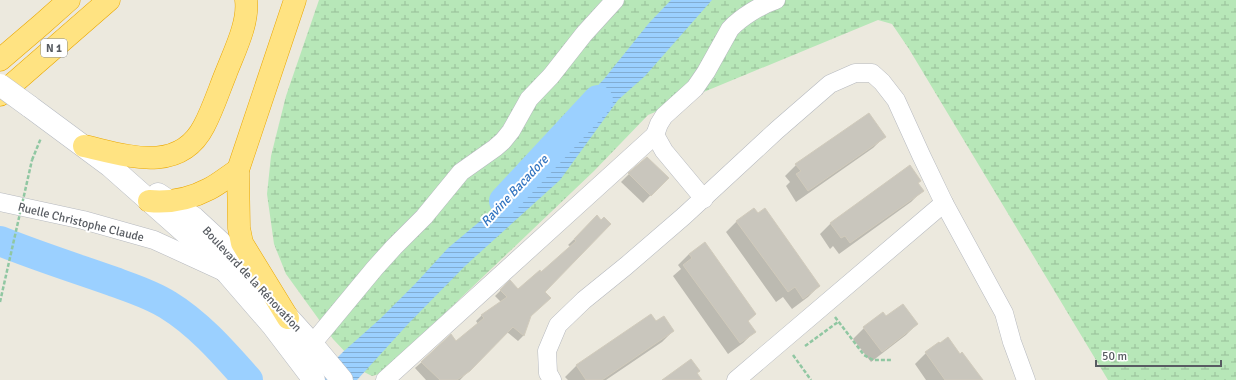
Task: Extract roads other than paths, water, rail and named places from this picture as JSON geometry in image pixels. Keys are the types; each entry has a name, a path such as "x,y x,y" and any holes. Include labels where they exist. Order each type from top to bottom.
{"highway":[{"path":"42,24 55,0"},
{"name":"N 1","path":"0,60 69,0"},
{"name":"N 1","path":"0,96 109,0"},
{"path":"49,52 125,0"},
{"path":"84,146 126,156 150,159 173,156 194,141 204,128 239,38 244,22 246,0"},
{"path":"288,318 242,243 239,228 238,170 295,0"},
{"path":"149,201 171,202 186,198 210,189 238,170"}],"main road":[{"name":"Boulevard de la Rénovation","path":"0,85 110,166 205,250 273,326 314,363 342,380"},
{"name":"Boulevard de la Rénovation","path":"110,166 171,202 194,218 220,242 288,318 314,363"}],"street":[{"path":"314,363 375,268 424,217 460,172 504,140 511,131 529,99 551,76 584,34 616,0"},
{"path":"385,380 655,135 664,116 695,88 706,72 730,29 735,24 768,3 776,0"},
{"path":"552,380 548,373 547,351 558,325 584,300 704,199 772,135 830,84 855,73 872,73 882,82 896,100 944,203 1004,313 1012,342 1026,380"},
{"path":"655,135 664,151 704,199"},
{"name":"Ruelle Christophe Claude","path":"0,202 83,220 154,240 228,274"},
{"path":"736,380 944,203"}],"water":[{"path":"671,0 712,0 645,76 618,100 560,180 465,266 408,324 357,380 315,380 344,351 381,318 448,248 485,217 530,173 570,129 569,116 604,79 649,23"}],"waterway":[{"name":"Ravine Bacadore","path":"504,201 598,100"},
{"path":"0,241 148,294 161,301 201,330 248,380"}]}
